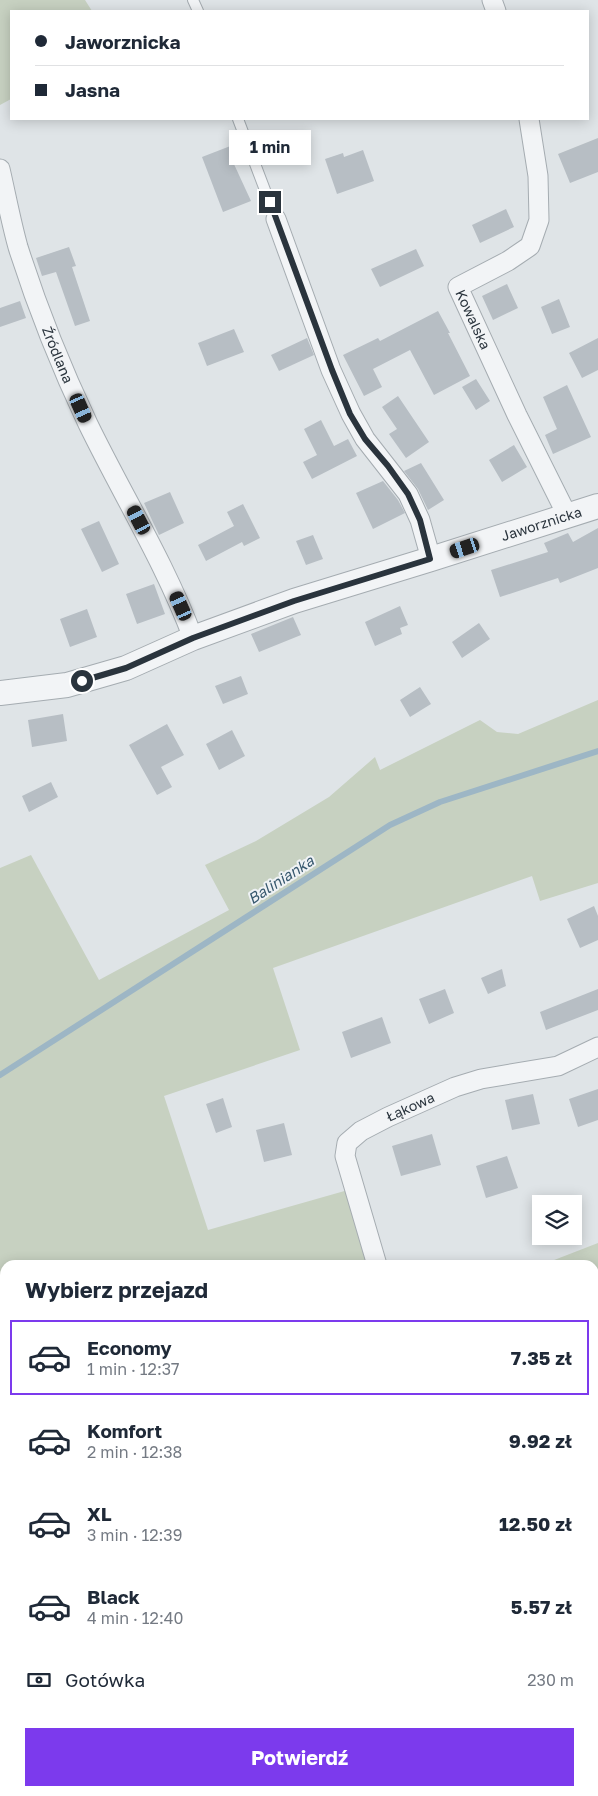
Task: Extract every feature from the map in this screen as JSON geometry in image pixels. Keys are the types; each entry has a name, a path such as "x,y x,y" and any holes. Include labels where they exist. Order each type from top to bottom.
{"street":[{"name":"Kowalska","path":"529,120 538,176 539,220 530,246 508,261 458,287 517,415 567,515"},
{"name":"Źródlana","path":"0,169 18,246 62,363 88,423 164,569 193,638"},
{"path":"276,219 350,414 365,439 408,494 420,520 430,559"},
{"name":"Jaworznicka","path":"0,693 67,685 126,668 193,638 294,601 598,506"},
{"name":"Łąkowa","path":"376,1260 345,1156 347,1143 362,1131 388,1117 455,1087 481,1079 558,1066 598,1047"}],"lane":[{"path":"238,120 276,219"}],"green space":[{"path":"0,0 85,0 91,10 10,10 10,100 0,105"},
{"path":"598,700 598,883 540,901 532,876 273,968 300,1050 164,1096 208,1230 348,1190 369,1260 0,1260 0,868 31,855 99,980 229,910 205,865 256,841 329,797 375,757 380,770 480,720 497,732 518,734"},
{"path":"598,1243 598,1260 554,1260"}],"building":[{"path":"598,138 598,172 570,183 558,154"},
{"path":"233,145 239,160 233,162 251,201 223,212 202,157"},
{"path":"363,150 374,181 337,194 325,159 343,153 344,157"},
{"path":"506,209 514,227 480,243 472,225"},
{"path":"69,247 76,266 72,267 90,321 75,326 56,272 42,276 36,258"},
{"path":"416,249 424,266 380,287 371,269"},
{"path":"507,284 518,308 493,320 482,296"},
{"path":"559,299 570,327 552,334 541,307"},
{"path":"20,301 26,318 0,327 0,308"},
{"path":"438,311 470,376 434,395 410,350 373,369 382,387 364,396 343,355 378,338 380,341"},
{"path":"234,329 244,352 207,366 198,343"},
{"path":"307,338 314,355 279,371 271,355"},
{"path":"598,338 598,370 582,378 569,353"},
{"path":"476,379 490,401 476,410 462,387"},
{"path":"567,385 591,437 553,454 545,435 557,429 543,397"},
{"path":"398,396 429,442 406,458 389,434 397,429 382,407"},
{"path":"321,420 334,446 348,439 357,456 312,479 303,462 317,455 304,429"},
{"path":"514,445 527,467 502,482 489,460"},
{"path":"421,463 444,500 428,510 418,489 404,471"},
{"path":"383,481 398,500 405,513 373,529 356,493"},
{"path":"170,492 184,523 159,535 144,503"},
{"path":"243,504 260,538 244,546 242,542 206,561 198,545 234,526 227,512"},
{"path":"99,521 119,564 102,572 81,529"},
{"path":"598,528 598,568 560,583 558,578 500,597 491,570 548,552 544,543 568,533 573,542"},
{"path":"313,535 323,559 306,565 296,541"},
{"path":"154,584 165,614 137,624 126,594"},
{"path":"400,606 408,625 400,628 402,634 375,646 365,622"},
{"path":"87,609 97,637 70,647 60,619"},
{"path":"293,617 301,635 259,652 251,634"},
{"path":"479,623 490,639 462,658 452,642"},
{"path":"241,676 248,694 223,704 215,686"},
{"path":"420,687 431,704 410,717 400,700"},
{"path":"63,714 67,741 32,747 28,720"},
{"path":"167,724 184,755 161,767 172,787 157,795 129,745"},
{"path":"232,730 245,756 219,770 206,744"},
{"path":"51,782 58,797 29,812 22,796"},
{"path":"594,906 598,916 598,940 580,948 567,919"},
{"path":"502,969 506,986 488,994 481,978"},
{"path":"445,989 454,1013 429,1024 419,999"},
{"path":"598,989 598,1010 546,1030 540,1012"},
{"path":"382,1017 391,1043 351,1058 342,1032"},
{"path":"598,1089 598,1120 578,1127 569,1099"},
{"path":"533,1094 540,1124 512,1130 505,1100"},
{"path":"223,1098 232,1127 216,1133 206,1104"},
{"path":"284,1123 292,1155 264,1162 256,1130"},
{"path":"432,1134 441,1165 401,1176 392,1146"},
{"path":"507,1156 518,1188 486,1198 476,1166"}],"waterway":[{"name":"Balinianka","path":"0,1075 390,825 440,802 598,751"}],"route":[{"path":"82,681 126,668 193,638 294,601 430,559 420,520 408,494 365,439 350,414 270,202"}]}
